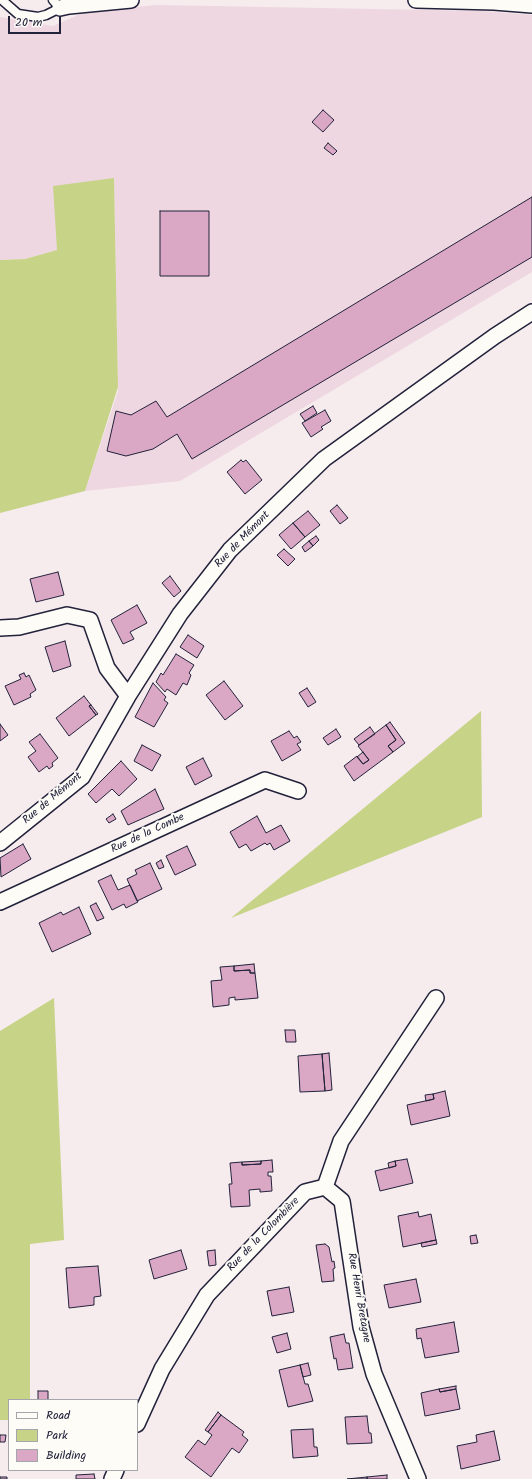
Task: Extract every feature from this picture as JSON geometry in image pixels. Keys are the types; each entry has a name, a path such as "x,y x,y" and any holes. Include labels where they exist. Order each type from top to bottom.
{"street":[{"path":"56,4 131,0"},
{"path":"416,0 494,2 532,5"},
{"name":"Rue de Mémont","path":"0,843 82,777 128,696 180,614 230,550 324,459 532,312"},
{"path":"0,628 19,627 67,615 90,620 108,668 128,696"},
{"name":"Rue de la Combe","path":"0,902 265,780 298,791"},
{"path":"325,1187 341,1141 436,998"},
{"name":"Rue de la Colombière","path":"138,1422 162,1369 207,1295 305,1192 325,1187"},
{"name":"Rue Henri Bretagne","path":"325,1187 342,1201 361,1327 374,1374 418,1479"}],"lane":[{"path":"2,0 18,14 38,17 46,15 56,4"}],"shaded area":[{"path":"157,5 483,11 532,15 532,272 180,481 85,491 118,391 114,178 57,250 25,259 0,260 0,17 53,26 85,12"}],"green space":[{"path":"114,178 118,387 85,491 0,513 0,260 25,259 57,250 53,186"},
{"path":"481,711 482,817 231,918"},
{"path":"54,998 64,1240 30,1244 30,1399 8,1399 8,1420 0,1420 0,1031"}],"building":[{"path":"323,110 334,120 323,132 312,122"},
{"path":"328,143 337,151 333,155 324,148"},
{"path":"532,197 532,257 192,459 177,434 153,449 126,456 107,451 116,411 131,415 156,401 167,417"},
{"path":"160,211 209,211 209,276 160,276"},
{"path":"313,406 317,413 305,421 300,414"},
{"path":"325,410 331,421 321,427 323,429 311,437 302,423"},
{"path":"241,460 243,462 246,460 262,480 245,494 227,472"},
{"path":"337,505 348,518 340,524 330,511"},
{"path":"308,511 320,525 305,537 293,523"},
{"path":"293,523 305,537 291,549 279,535"},
{"path":"316,536 319,540 313,546 309,541"},
{"path":"309,541 313,546 305,552 302,547"},
{"path":"284,549 295,559 288,566 277,555"},
{"path":"58,572 64,595 36,602 30,579"},
{"path":"170,576 181,591 174,597 162,583"},
{"path":"137,605 147,623 130,632 134,639 123,644 111,620"},
{"path":"188,635 204,646 197,658 180,647"},
{"path":"65,641 71,666 53,672 45,647"},
{"path":"176,654 194,665 189,673 191,675 187,685 183,683 176,695 167,689 165,692 156,682 161,673 163,675"},
{"path":"24,673 26,677 29,675 36,690 30,694 31,697 14,705 5,686 21,679 19,675"},
{"path":"224,681 243,706 225,720 206,695"},
{"path":"153,683 166,697 164,700 168,703 154,727 135,717"},
{"path":"307,688 316,702 308,707 299,693"},
{"path":"84,696 96,715 69,736 56,718"},
{"path":"91,705 98,714 96,715 89,706"},
{"path":"390,722 405,743 393,752 388,746 396,740 386,725"},
{"path":"0,724 8,735 0,741"},
{"path":"386,725 396,740 388,746 393,752 354,781 344,766 357,756 363,764 369,760 358,746"},
{"path":"370,727 375,734 359,745 354,739"},
{"path":"336,729 341,737 328,745 323,738"},
{"path":"289,731 294,738 297,736 301,742 297,744 301,750 282,761 271,741"},
{"path":"40,734 58,758 52,763 53,766 49,769 47,766 39,772 28,757 36,751 29,742"},
{"path":"142,745 161,755 152,771 134,761"},
{"path":"363,752 369,760 363,764 357,757"},
{"path":"203,758 212,776 195,785 186,767"},
{"path":"121,761 137,779 119,796 112,789 96,803 88,794"},
{"path":"155,789 164,809 128,825 121,811"},
{"path":"113,814 116,819 109,823 106,819"},
{"path":"257,816 266,833 281,825 290,841 274,850 270,843 267,845 265,843 251,851 246,844 239,848 230,832"},
{"path":"23,844 31,859 1,877 0,858"},
{"path":"187,846 196,865 175,875 166,856"},
{"path":"161,860 164,867 159,869 156,863"},
{"path":"150,863 162,889 137,901 127,879 137,874 135,870"},
{"path":"111,875 118,890 130,885 138,902 126,908 124,904 112,910 98,881"},
{"path":"96,903 104,918 97,921 90,906"},
{"path":"79,907 91,934 52,952 39,923 61,912 63,915"},
{"path":"254,964 255,973 250,973 250,970 234,971 234,966"},
{"path":"234,966 234,971 250,970 250,973 255,973 258,998 235,1000 235,997 229,998 229,1005 213,1007 211,981 222,980 220,967"},
{"path":"285,1030 295,1030 296,1042 286,1042"},
{"path":"329,1053 332,1090 325,1091 322,1054"},
{"path":"322,1054 325,1091 300,1092 298,1056"},
{"path":"445,1091 450,1116 411,1125 407,1105 434,1099 433,1094"},
{"path":"433,1094 434,1099 426,1101 425,1095"},
{"path":"407,1159 413,1183 380,1191 375,1171 396,1166 395,1161"},
{"path":"272,1160 273,1172 268,1172 268,1176 271,1176 272,1191 260,1192 260,1189 249,1190 250,1206 231,1207 229,1184 232,1184 230,1163 242,1162 242,1165 261,1164 261,1161"},
{"path":"261,1161 261,1164 242,1165 242,1162"},
{"path":"395,1161 396,1166 389,1168 388,1163"},
{"path":"418,1212 419,1217 431,1214 436,1240 403,1247 398,1216"},
{"path":"476,1235 478,1243 471,1244 470,1236"},
{"path":"436,1240 437,1244 422,1247 421,1243"},
{"path":"325,1244 329,1247 332,1262 334,1261 334,1281 322,1282 316,1245"},
{"path":"181,1250 187,1269 154,1279 149,1260"},
{"path":"215,1250 216,1265 209,1266 207,1251"},
{"path":"98,1266 101,1296 94,1297 94,1305 69,1308 66,1268"},
{"path":"416,1279 421,1302 389,1308 384,1285"},
{"path":"289,1287 294,1312 272,1316 267,1291"},
{"path":"454,1322 459,1352 425,1358 421,1338 417,1339 416,1329"},
{"path":"287,1333 291,1349 277,1353 272,1337"},
{"path":"344,1334 346,1343 349,1343 353,1368 338,1370 336,1358 334,1359 330,1337"},
{"path":"308,1363 311,1375 303,1377 300,1365"},
{"path":"300,1365 305,1384 308,1384 313,1401 288,1407 279,1370"},
{"path":"456,1386 456,1389 440,1392 439,1389"},
{"path":"439,1389 440,1392 456,1389 460,1409 425,1416 421,1393"},
{"path":"38,1391 48,1391 48,1399 38,1399"},
{"path":"218,1412 221,1415 208,1432 205,1430"},
{"path":"221,1415 244,1432 242,1435 248,1440 239,1453 232,1448 211,1477 185,1457 198,1440 205,1445 212,1435 208,1432"},
{"path":"367,1416 372,1443 347,1444 345,1417"},
{"path":"313,1429 314,1447 317,1447 318,1456 293,1458 291,1430"},
{"path":"494,1431 500,1460 461,1469 457,1446 477,1442 476,1435"},
{"path":"0,1435 6,1435 5,1442 0,1442"},
{"path":"94,1474 95,1479 76,1479 76,1475"},
{"path":"387,1475 387,1479 367,1479 367,1477"},
{"path":"0,1477 7,1477 7,1479 0,1479"},
{"path":"367,1477 367,1479 347,1479"}]}
